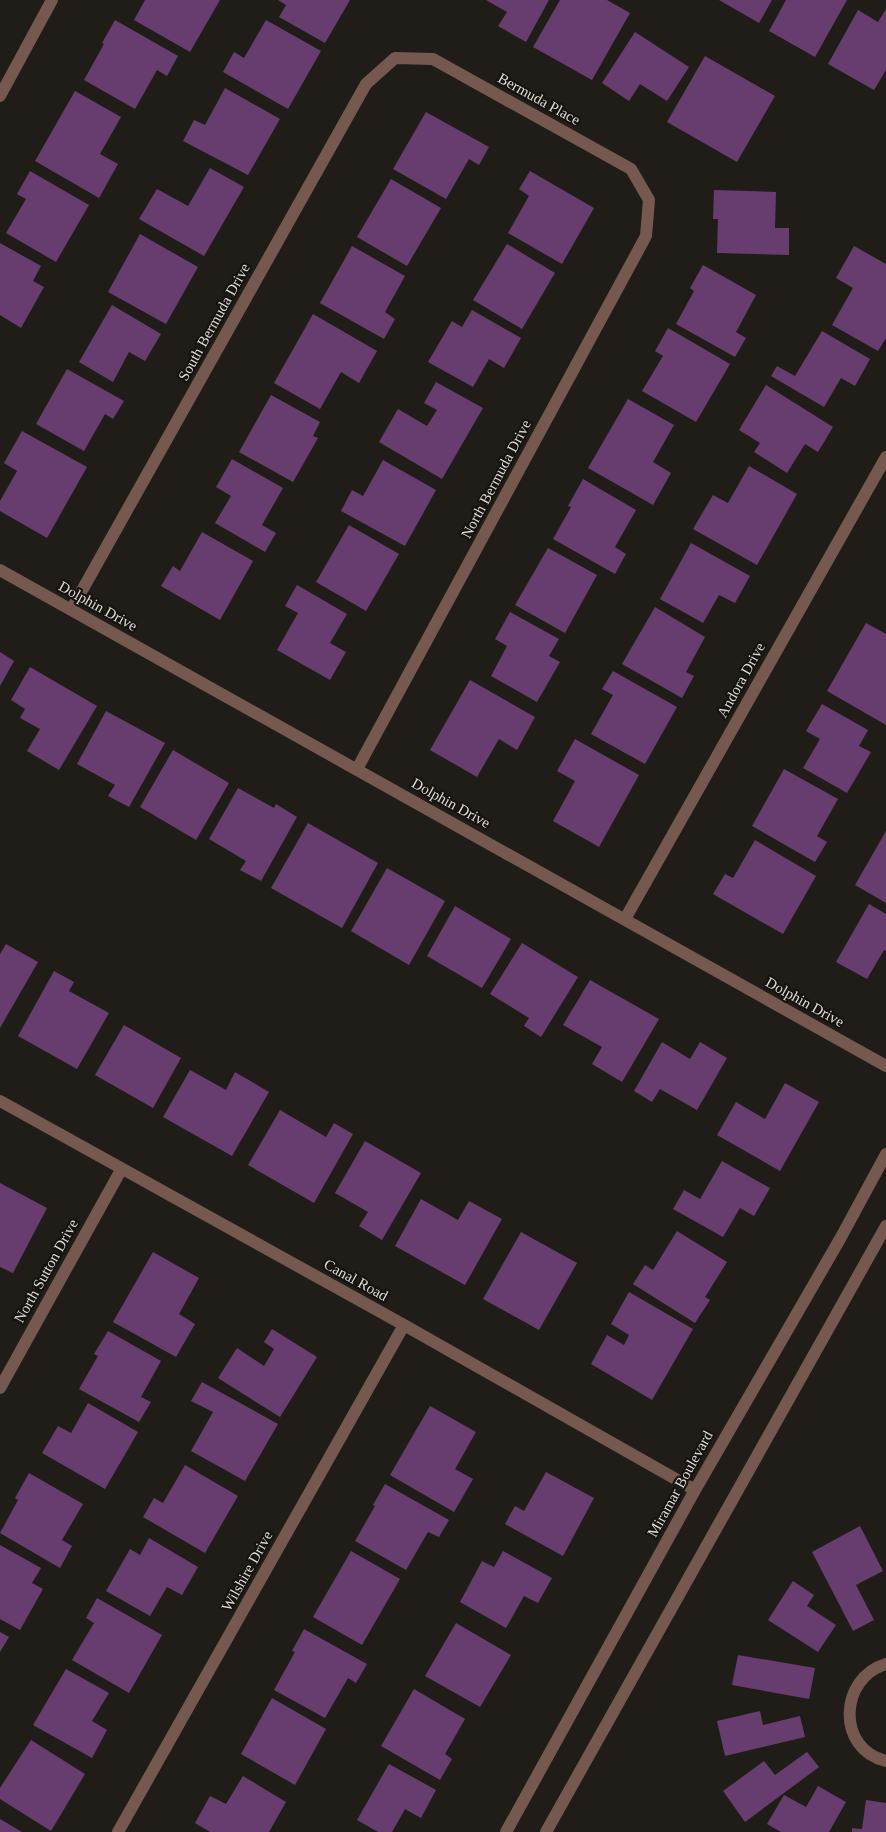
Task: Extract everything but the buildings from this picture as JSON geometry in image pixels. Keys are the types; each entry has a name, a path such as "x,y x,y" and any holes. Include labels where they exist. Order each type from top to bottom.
{"street":[{"path":"0,96 52,0"},
{"name":"Bermuda Place","path":"395,58 433,59 631,168 649,200"},
{"name":"South Bermuda Drive","path":"71,610 366,84 395,58"},
{"name":"North Bermuda Drive","path":"357,769 646,236 649,200"},
{"name":"Andora Drive","path":"625,919 886,457"},
{"name":"Dolphin Drive","path":"0,570 886,1066"},
{"name":"Canal Road","path":"0,1101 694,1490"},
{"name":"Miramar Boulevard","path":"506,1832 694,1490 840,1239 886,1154"},
{"name":"North Sutton Drive","path":"0,1388 121,1170"},
{"path":"546,1832 886,1226"},
{"name":"Wilshire Drive","path":"118,1832 404,1326"},
{"path":"886,1664 878,1666 864,1676 854,1691 849,1706 850,1723 856,1739 867,1752 886,1761"}]}
